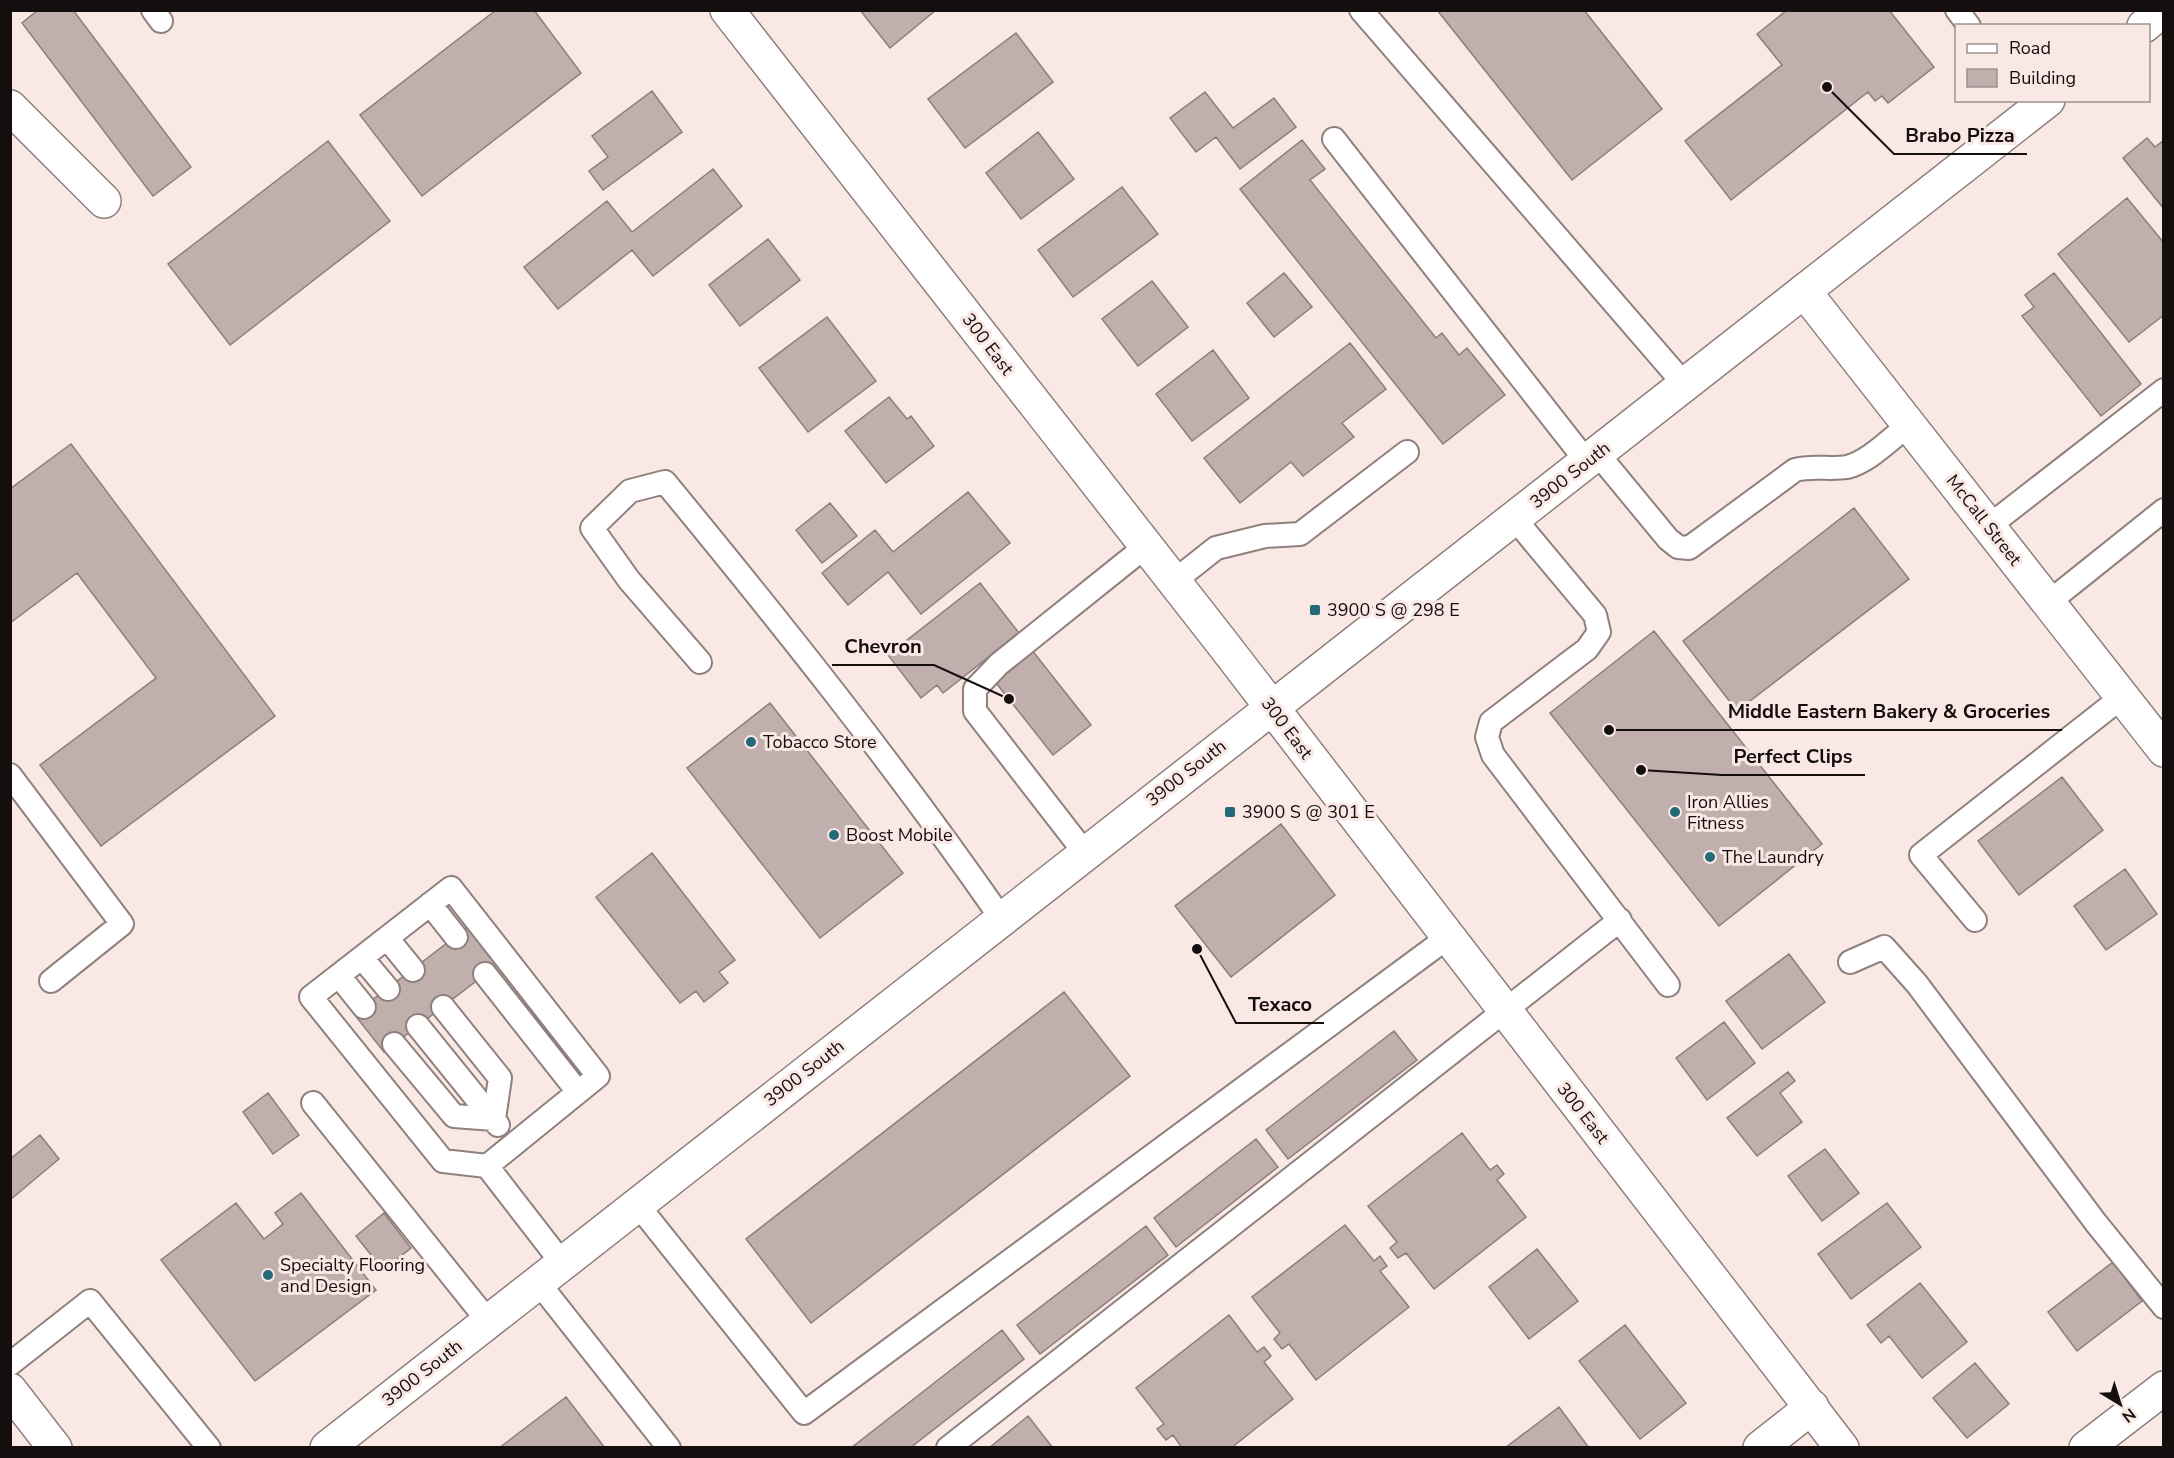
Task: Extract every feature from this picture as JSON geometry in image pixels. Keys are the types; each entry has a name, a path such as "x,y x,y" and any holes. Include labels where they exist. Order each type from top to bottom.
{"street":[{"name":"300 East","path":"728,10 1271,707 1842,1448"},
{"path":"2146,24 2163,10"},
{"name":"3900 South","path":"332,1446 1001,918 1685,385 2038,103"},
{"path":"10,107 104,201"},
{"name":"McCall Street","path":"1804,291 2163,750"},
{"path":"2085,1448 2163,1388"},
{"path":"10,1390 55,1448"},
{"path":"1760,1448 1812,1407"}],"lane":[{"path":"1361,10 1685,385"},
{"path":"1334,139 1592,457 1677,547 1689,548 1795,470 1811,466 1847,467 1858,463 1909,425"},
{"path":"1989,526 2163,390"},
{"path":"1173,582 1216,548 1265,536 1300,534 1407,452"},
{"path":"700,662 628,580 592,528 630,491 665,482 808,655 934,822 1001,918"},
{"path":"2049,602 2163,510"},
{"path":"1514,518 1595,615 1599,632 1587,649 1491,722 1487,737 1493,754 1668,985"},
{"path":"1085,853 975,711 975,688 999,664 1145,547"},
{"path":"1975,920 1921,855 2122,697"},
{"path":"10,775 122,924 51,981"},
{"path":"451,888 598,1076 487,1166 442,1161 311,997 430,904 451,888"},
{"path":"430,904 456,937"},
{"path":"948,1448 1620,920"},
{"path":"387,938 413,970"},
{"path":"637,1204 804,1413 1447,938"},
{"path":"1850,962 1884,947 1917,984 2096,1223 2163,1307"},
{"path":"362,958 388,989"},
{"path":"485,974 578,1092"},
{"path":"339,976 364,1007"},
{"path":"443,1006 500,1078 494,1119"},
{"path":"418,1026 514,1144"},
{"path":"394,1044 454,1116 494,1119"},
{"path":"314,1103 488,1321"},
{"path":"487,1166 550,1272 669,1448"},
{"path":"10,1364 90,1301 209,1448"}],"building":[{"path":"38,10 73,10 191,167 153,196 22,23"},
{"path":"496,10 534,10 581,73 422,196 360,115"},
{"path":"860,10 936,10 890,48"},
{"path":"1437,10 1584,10 1662,109 1572,180"},
{"path":"1787,10 1889,10 1934,67 1888,103 1882,96 1875,101 1868,92 1731,200 1685,141 1782,65 1757,34"},
{"path":"1016,33 1053,82 965,148 928,99"},
{"path":"652,91 682,132 603,190 589,171 608,157 592,136"},
{"path":"1205,92 1233,128 1274,98 1296,127 1240,169 1216,137 1196,152 1170,118"},
{"path":"1038,132 1074,179 1021,219 986,173"},
{"path":"2147,138 2155,147 2164,140 2164,209 2123,158"},
{"path":"1302,140 1325,169 1310,180 1436,338 1442,333 1459,355 1467,348 1505,395 1443,444 1240,189"},
{"path":"328,141 390,221 230,345 168,264"},
{"path":"713,169 742,206 653,276 632,250 558,309 524,267 607,201 632,232"},
{"path":"1122,187 1158,234 1073,297 1038,250"},
{"path":"2127,198 2164,243 2164,315 2129,342 2058,254"},
{"path":"768,239 800,280 740,326 709,285"},
{"path":"1284,273 1312,307 1274,337 1247,303"},
{"path":"2054,273 2141,384 2101,416 2022,316 2034,307 2025,295"},
{"path":"1152,281 1188,327 1138,366 1102,319"},
{"path":"827,317 876,381 808,432 759,368"},
{"path":"1350,343 1386,389 1342,423 1354,437 1303,476 1291,462 1240,503 1204,458"},
{"path":"1213,350 1249,398 1192,441 1156,394"},
{"path":"889,397 907,419 911,416 934,446 886,483 845,431"},
{"path":"71,444 275,716 101,846 40,765 156,678 77,573 10,623 10,489"},
{"path":"968,492 1010,543 921,614 888,572 848,605 822,573 875,530 893,552"},
{"path":"830,503 857,536 822,563 796,530"},
{"path":"1854,508 1909,579 1737,711 1683,641"},
{"path":"980,583 1019,633 943,693 937,685 921,698 888,655"},
{"path":"1654,631 1822,844 1719,926 1550,713"},
{"path":"1031,649 1091,725 1053,755 993,679"},
{"path":"770,703 903,873 820,938 687,768"},
{"path":"2062,777 2103,830 2019,895 1978,841"},
{"path":"1281,824 1335,895 1231,977 1175,906"},
{"path":"652,853 735,960 719,972 728,983 704,1002 696,991 680,1003 596,897"},
{"path":"2125,869 2157,914 2106,950 2074,906"},
{"path":"468,927 497,965 384,1052 354,1014"},
{"path":"1789,954 1825,1002 1762,1049 1726,1001"},
{"path":"1064,992 1130,1076 811,1323 746,1239"},
{"path":"1724,1022 1755,1063 1707,1100 1676,1058"},
{"path":"1394,1031 1417,1060 1288,1159 1266,1130"},
{"path":"1788,1072 1795,1081 1780,1093 1802,1122 1757,1156 1727,1118"},
{"path":"268,1093 299,1135 273,1154 243,1112"},
{"path":"1462,1133 1490,1170 1497,1165 1504,1174 1497,1180 1526,1217 1434,1289 1406,1253 1398,1258 1390,1248 1397,1242 1368,1206"},
{"path":"40,1135 59,1159 10,1200 10,1159"},
{"path":"1256,1139 1278,1167 1176,1247 1154,1218"},
{"path":"1825,1149 1859,1193 1822,1221 1788,1176"},
{"name":"Specialty Flooring and Design","path":"301,1193 376,1290 255,1381 161,1260 236,1203 264,1239 283,1224 275,1213"},
{"path":"1887,1203 1921,1247 1851,1299 1818,1254"},
{"path":"384,1213 411,1248 383,1270 356,1236"},
{"path":"1345,1225 1374,1261 1380,1256 1387,1266 1380,1271 1409,1307 1316,1380 1289,1344 1282,1349 1274,1339 1280,1333 1252,1297"},
{"path":"1146,1226 1168,1255 1040,1354 1017,1325"},
{"path":"1537,1249 1578,1301 1529,1339 1489,1287"},
{"path":"2113,1262 2142,1301 2077,1351 2048,1312"},
{"path":"1920,1283 1967,1342 1922,1378 1889,1336 1881,1343 1867,1325"},
{"path":"1229,1315 1257,1352 1264,1347 1271,1356 1264,1362 1293,1399 1231,1448 1182,1448 1173,1435 1166,1440 1157,1429 1164,1424 1136,1388"},
{"path":"1625,1325 1686,1403 1640,1439 1579,1361"},
{"path":"1002,1330 1024,1359 910,1448 851,1448"},
{"path":"1975,1363 2009,1404 1967,1438 1933,1398"},
{"path":"566,1397 605,1448 499,1448"},
{"path":"1559,1407 1589,1448 1505,1448"},
{"path":"1028,1416 1053,1448 989,1448"}],"place":[{"name":"Brabo Pizza","path":"1827,87"},
{"name":"3900 S @ 298 E","path":"1315,610"},
{"name":"Chevron","path":"1009,699"},
{"name":"Middle Eastern Bakery & Groceries","path":"1609,730"},
{"name":"Tobacco Store","path":"751,742"},
{"name":"Perfect Clips","path":"1641,770"},
{"name":"3900 S @ 301 E","path":"1230,812"},
{"name":"Iron Allies Fitness","path":"1675,812"},
{"name":"Boost Mobile","path":"834,835"},
{"name":"The Laundry","path":"1710,857"},
{"name":"Texaco","path":"1197,949"},
{"name":"Specialty Flooring and Design","path":"268,1275"}]}
